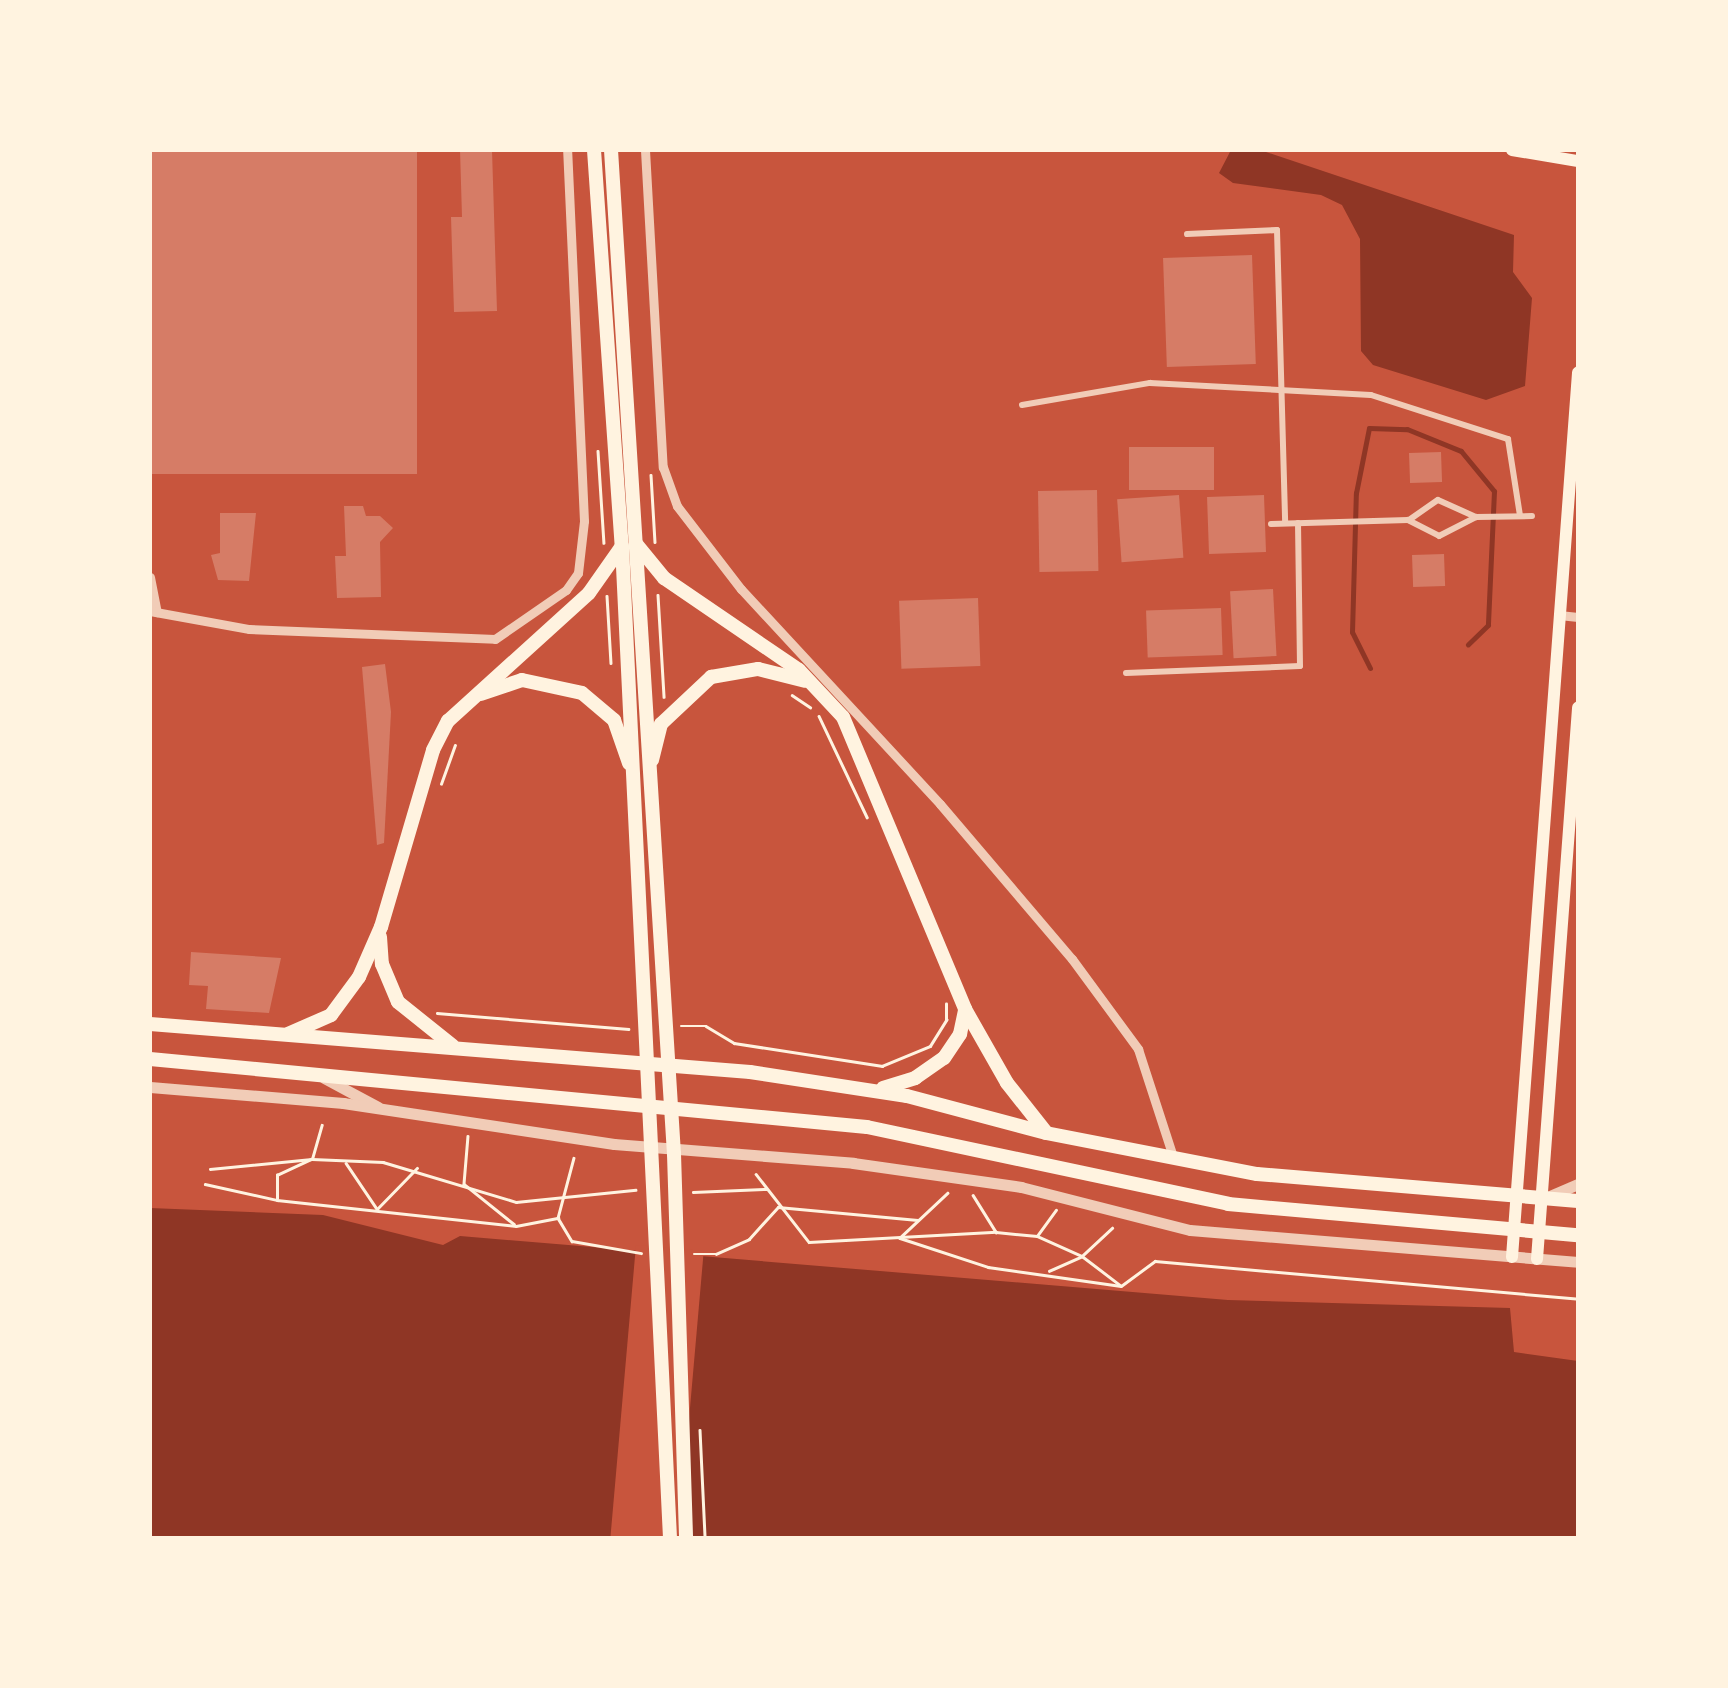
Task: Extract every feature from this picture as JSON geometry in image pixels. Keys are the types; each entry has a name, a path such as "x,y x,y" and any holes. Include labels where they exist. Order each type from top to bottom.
{"main road":[{"path":"594,150 629,545 683,594 820,688 858,748 966,1009 1007,1083 1046,1132"},
{"path":"611,150 642,784 670,1538"},
{"path":"1512,150 1578,160"},
{"path":"1512,1257 1578,372"},
{"path":"282,1036 331,1015 359,978 382,926 433,750 468,702 589,593 629,545"},
{"path":"642,784 661,724 711,678 758,669 820,688"},
{"path":"468,702 522,680 582,693 614,720 642,784 674,1154 686,1538"},
{"path":"1537,1259 1578,708"},
{"path":"382,926 382,964 398,1002 456,1048"},
{"path":"866,1089 894,1087 932,1070 953,1048 966,1009"},
{"path":"150,1024 750,1072 866,1089 1174,1160 1326,1182 1578,1200"},
{"path":"150,1060 866,1127 1228,1204 1578,1235"}],"street":[{"path":"150,577 154,612 249,629 495,640 566,590 583,552 567,150"},
{"path":"645,150 663,466 677,506 741,589 940,804 1072,960 1138,1050 1174,1160"},
{"path":"1186,234 1277,230 1277,385 1285,523"},
{"path":"1022,405 1150,383 1277,385 1371,395 1508,439 1520,516"},
{"path":"1408,520 1438,500 1476,518"},
{"path":"1271,524 1408,520 1439,536 1476,518 1532,516"},
{"path":"1126,673 1300,666 1298,523"},
{"path":"1559,616 1578,616"},
{"path":"320,1076 392,1115"},
{"path":"150,1087 343,1103 392,1115 468,1125 1002,1184 1190,1230 1578,1262"},
{"path":"1542,1199 1578,1184"}],"path":[{"path":"598,445 605,560"},
{"path":"606,579 611,671"},
{"path":"784,690 818,712 868,821"},
{"path":"437,796 461,731"},
{"path":"665,1027 706,1026 734,1043 882,1066 930,1046 946,1020 942,994"},
{"path":"426,1006 460,1018 633,1028"},
{"path":"680,1008 681,1028"},
{"path":"631,1021 632,1041"},
{"path":"277,1200 277,1175 312,1159 322,1125"},
{"path":"464,1184 468,1125"},
{"path":"574,1158 558,1218 572,1241 648,1253"},
{"path":"210,1168 312,1159 418,1167 516,1202 642,1190"},
{"path":"344,1161 376,1209"},
{"path":"376,1209 418,1167"},
{"path":"756,1174 809,1242 996,1232 1037,1236 1082,1256 1121,1286"},
{"path":"640,1179 643,1197"},
{"path":"205,1184 277,1200 516,1226 558,1218"},
{"path":"464,1184 516,1226"},
{"path":"690,1184 691,1204"},
{"path":"678,1191 766,1189"},
{"path":"900,1238 949,1192"},
{"path":"973,1194 996,1232"},
{"path":"778,1207 919,1220"},
{"path":"682,1254 716,1254 749,1239 778,1207"},
{"path":"1037,1236 1056,1209"},
{"path":"1048,1271 1082,1256 1113,1226"},
{"path":"900,1238 988,1267 1048,1271 1121,1286 1155,1261 1578,1299"},
{"path":"693,1243 694,1263"},
{"path":"699,1420 705,1538"}],"shaded area":[{"path":"1231,150 1260,150 1514,235 1513,272 1532,298 1525,386 1486,400 1373,365 1361,351 1360,239 1342,205 1321,195 1233,183 1219,173"},
{"path":"150,1208 323,1215 443,1245 460,1236 1228,1300 1510,1308 1514,1352 1578,1361 1578,1538 150,1538"}],"pier":[{"path":"636,1245 704,1251 679,1538 610,1537"}],"building":[{"path":"150,150 417,150 417,474 150,474"},
{"path":"460,150 492,150 497,311 454,312 451,217 462,217"},
{"path":"1252,255 1256,364 1167,367 1163,258"},
{"path":"1129,447 1214,447 1214,490 1129,490"},
{"path":"1441,452 1442,482 1410,483 1409,453"},
{"path":"1097,490 1098,571 1039,572 1038,491"},
{"path":"1179,495 1183,558 1122,562 1117,499"},
{"path":"1264,495 1266,552 1209,554 1207,497"},
{"path":"344,506 363,506 366,516 380,516 393,528 380,542 381,597 337,598 335,556 346,556"},
{"path":"220,513 256,513 249,581 218,580 211,555 220,553"},
{"path":"1444,554 1445,586 1413,587 1412,555"},
{"path":"1273,589 1277,656 1234,658 1230,591"},
{"path":"978,598 980,666 901,669 899,601"},
{"path":"1221,608 1223,655 1148,658 1146,611"},
{"path":"385,664 391,712 384,843 377,845 362,667"},
{"path":"191,952 281,958 269,1013 206,1009 208,986 189,985"}],"waterway":[{"path":"1370,668 1352,632 1356,493 1369,428 1407,429 1461,451 1494,491 1488,625 1468,644"}]}
